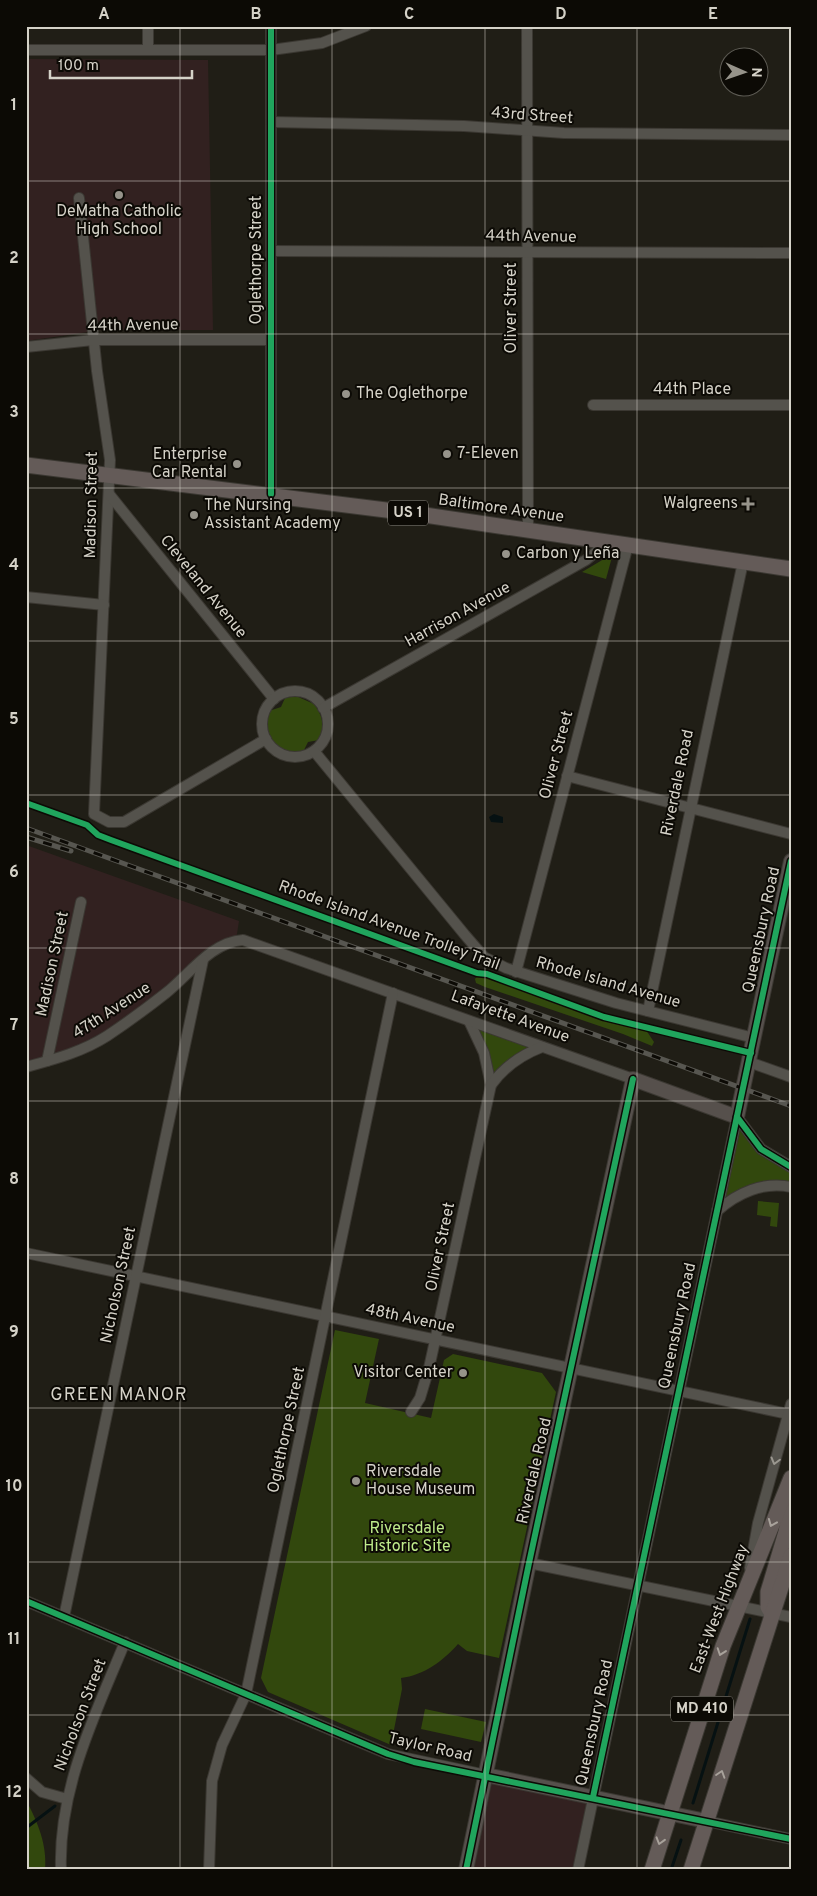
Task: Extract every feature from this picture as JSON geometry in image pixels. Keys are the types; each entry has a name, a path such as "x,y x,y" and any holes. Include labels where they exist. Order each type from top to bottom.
{"main road":[{"name":"Baltimore Avenue","path":"26,465 271,494 791,569"},
{"name":"East-West Highway","path":"652,1870 737,1606 791,1478"},
{"path":"773,1614 768,1607 768,1592 786,1532 791,1506"},
{"name":"MD 410","path":"691,1870 791,1556"}],"street":[{"path":"148,26 148,49"},
{"name":"Oglethorpe Street","path":"271,26 271,494"},
{"path":"26,50 271,50 322,43 366,26"},
{"name":"Oliver Street","path":"526,26 528,530"},
{"name":"43rd Street","path":"271,122 403,124 638,135 791,135"},
{"name":"Madison Street","path":"79,198 93,340 109,453 110,475 94,814 109,822 124,822 266,739"},
{"name":"44th Avenue","path":"270,250 791,253"},
{"name":"44th Avenue","path":"26,347 93,340 270,340"},
{"name":"44th Place","path":"593,405 791,405"},
{"name":"Cleveland Avenue","path":"109,494 274,699"},
{"name":"Harrison Avenue","path":"323,708 582,562 593,555 602,541"},
{"name":"Oliver Street","path":"516,972 628,545"},
{"name":"Riverdale Road","path":"648,1011 743,562"},
{"path":"26,597 104,606"},
{"path":"290,692 302,692 311,696 323,708 328,720 327,734 314,751 303,756 288,756 274,749 266,739 263,718 268,706 274,699 290,692"},
{"name":"Rhode Island Avenue","path":"314,751 465,935 490,962 516,972 648,1011 754,1038"},
{"path":"567,776 791,834"},
{"name":"Queensbury Road","path":"578,1870 791,861"},
{"name":"Madison Street","path":"47,1061 81,902"},
{"name":"Lafayette Avenue","path":"203,960 220,946 242,940 737,1117"},
{"name":"47th Avenue","path":"26,1067 76,1052 106,1037 166,993 203,960"},
{"name":"Nicholson Street","path":"64,1617 203,960"},
{"name":"Oglethorpe Street","path":"209,1870 212,1781 222,1745 246,1694 393,993"},
{"name":"Oliver Street","path":"411,1412 424,1386 436,1339 491,1085 484,1053 468,1021"},
{"path":"491,1085 499,1074 512,1063 542,1047"},
{"path":"749,1062 791,1077"},
{"name":"Riverdale Road","path":"466,1870 529,1563 633,1079"},
{"path":"737,1117 761,1149 791,1168"},
{"path":"717,1211 729,1200 742,1193 769,1186 791,1187"},
{"name":"48th Avenue","path":"26,1253 678,1391 789,1409"},
{"path":"749,1578 758,1522 789,1409"},
{"path":"529,1563 791,1618"},
{"name":"Taylor Road","path":"26,1601 388,1754 414,1762 486,1775 791,1839"},
{"name":"Nicholson Street","path":"61,1870 67,1800 76,1766 125,1642"},
{"path":"26,1778 42,1792 67,1800"}],"shaded area":[{"name":"DeMatha Catholic High School","path":"26,59 208,60 213,330 102,330 26,341"},
{"path":"494,814 503,817 503,823 491,822 489,817"},
{"path":"26,845 239,921 236,940 89,1046 26,1065"},
{"path":"492,1782 587,1802 573,1870 473,1870"}],"green space":[{"path":"609,556 612,557 606,579 582,572"},
{"path":"296,696 314,704 322,721 319,740 308,742 302,754 284,752 277,748 272,743 266,729 269,711 281,707 285,698"},
{"path":"478,975 646,1030 654,1042 652,1046 623,1034 485,987 476,983 475,979"},
{"path":"469,1021 542,1047 491,1085"},
{"path":"738,1118 754,1141 791,1167 791,1187 768,1186 718,1210"},
{"path":"758,1201 779,1203 777,1227 770,1226 771,1217 757,1215"},
{"name":"Riversdale Historic Site","path":"335,1330 379,1339 365,1403 431,1418 444,1360 453,1354 542,1373 556,1392 499,1658 467,1651 458,1644 432,1666 418,1674 401,1678 402,1689 391,1745 268,1692 261,1678"},
{"path":"425,1709 486,1722 481,1742 421,1729"},
{"path":"26,1800 41,1834 45,1851 45,1870 26,1870"}],"waterway":[{"path":"693,1803 750,1619"},
{"path":"26,1828 55,1806"},
{"path":"671,1870 681,1840"}],"railway":[{"path":"26,828 791,1106"},
{"path":"26,837 71,851"}],"cycle path":[{"path":"271,26 271,494"},
{"name":"Rhode Island Avenue Trolley Trail","path":"26,803 87,825 98,835 111,840 477,973 487,974 604,1017 751,1053"},
{"path":"593,1797 791,861"},
{"path":"466,1870 529,1563 633,1079"},
{"path":"737,1117 761,1149 791,1167"},
{"path":"26,1601 388,1754 414,1762 791,1839"}],"place":[{"name":"DeMatha Catholic High School","path":"119,195"},
{"name":"The Oglethorpe","path":"346,394"},
{"name":"7-Eleven","path":"447,454"},
{"name":"Enterprise Car Rental","path":"237,464"},
{"name":"Walgreens","path":"748,504"},
{"name":"The Nursing Assistant Academy","path":"194,515"},
{"name":"Carbon y Leña","path":"506,554"},
{"name":"Visitor Center","path":"463,1373"},
{"name":"Riversdale House Museum","path":"356,1481"}],"district":[{"name":"GREEN MANOR","path":"119,1395"}]}
